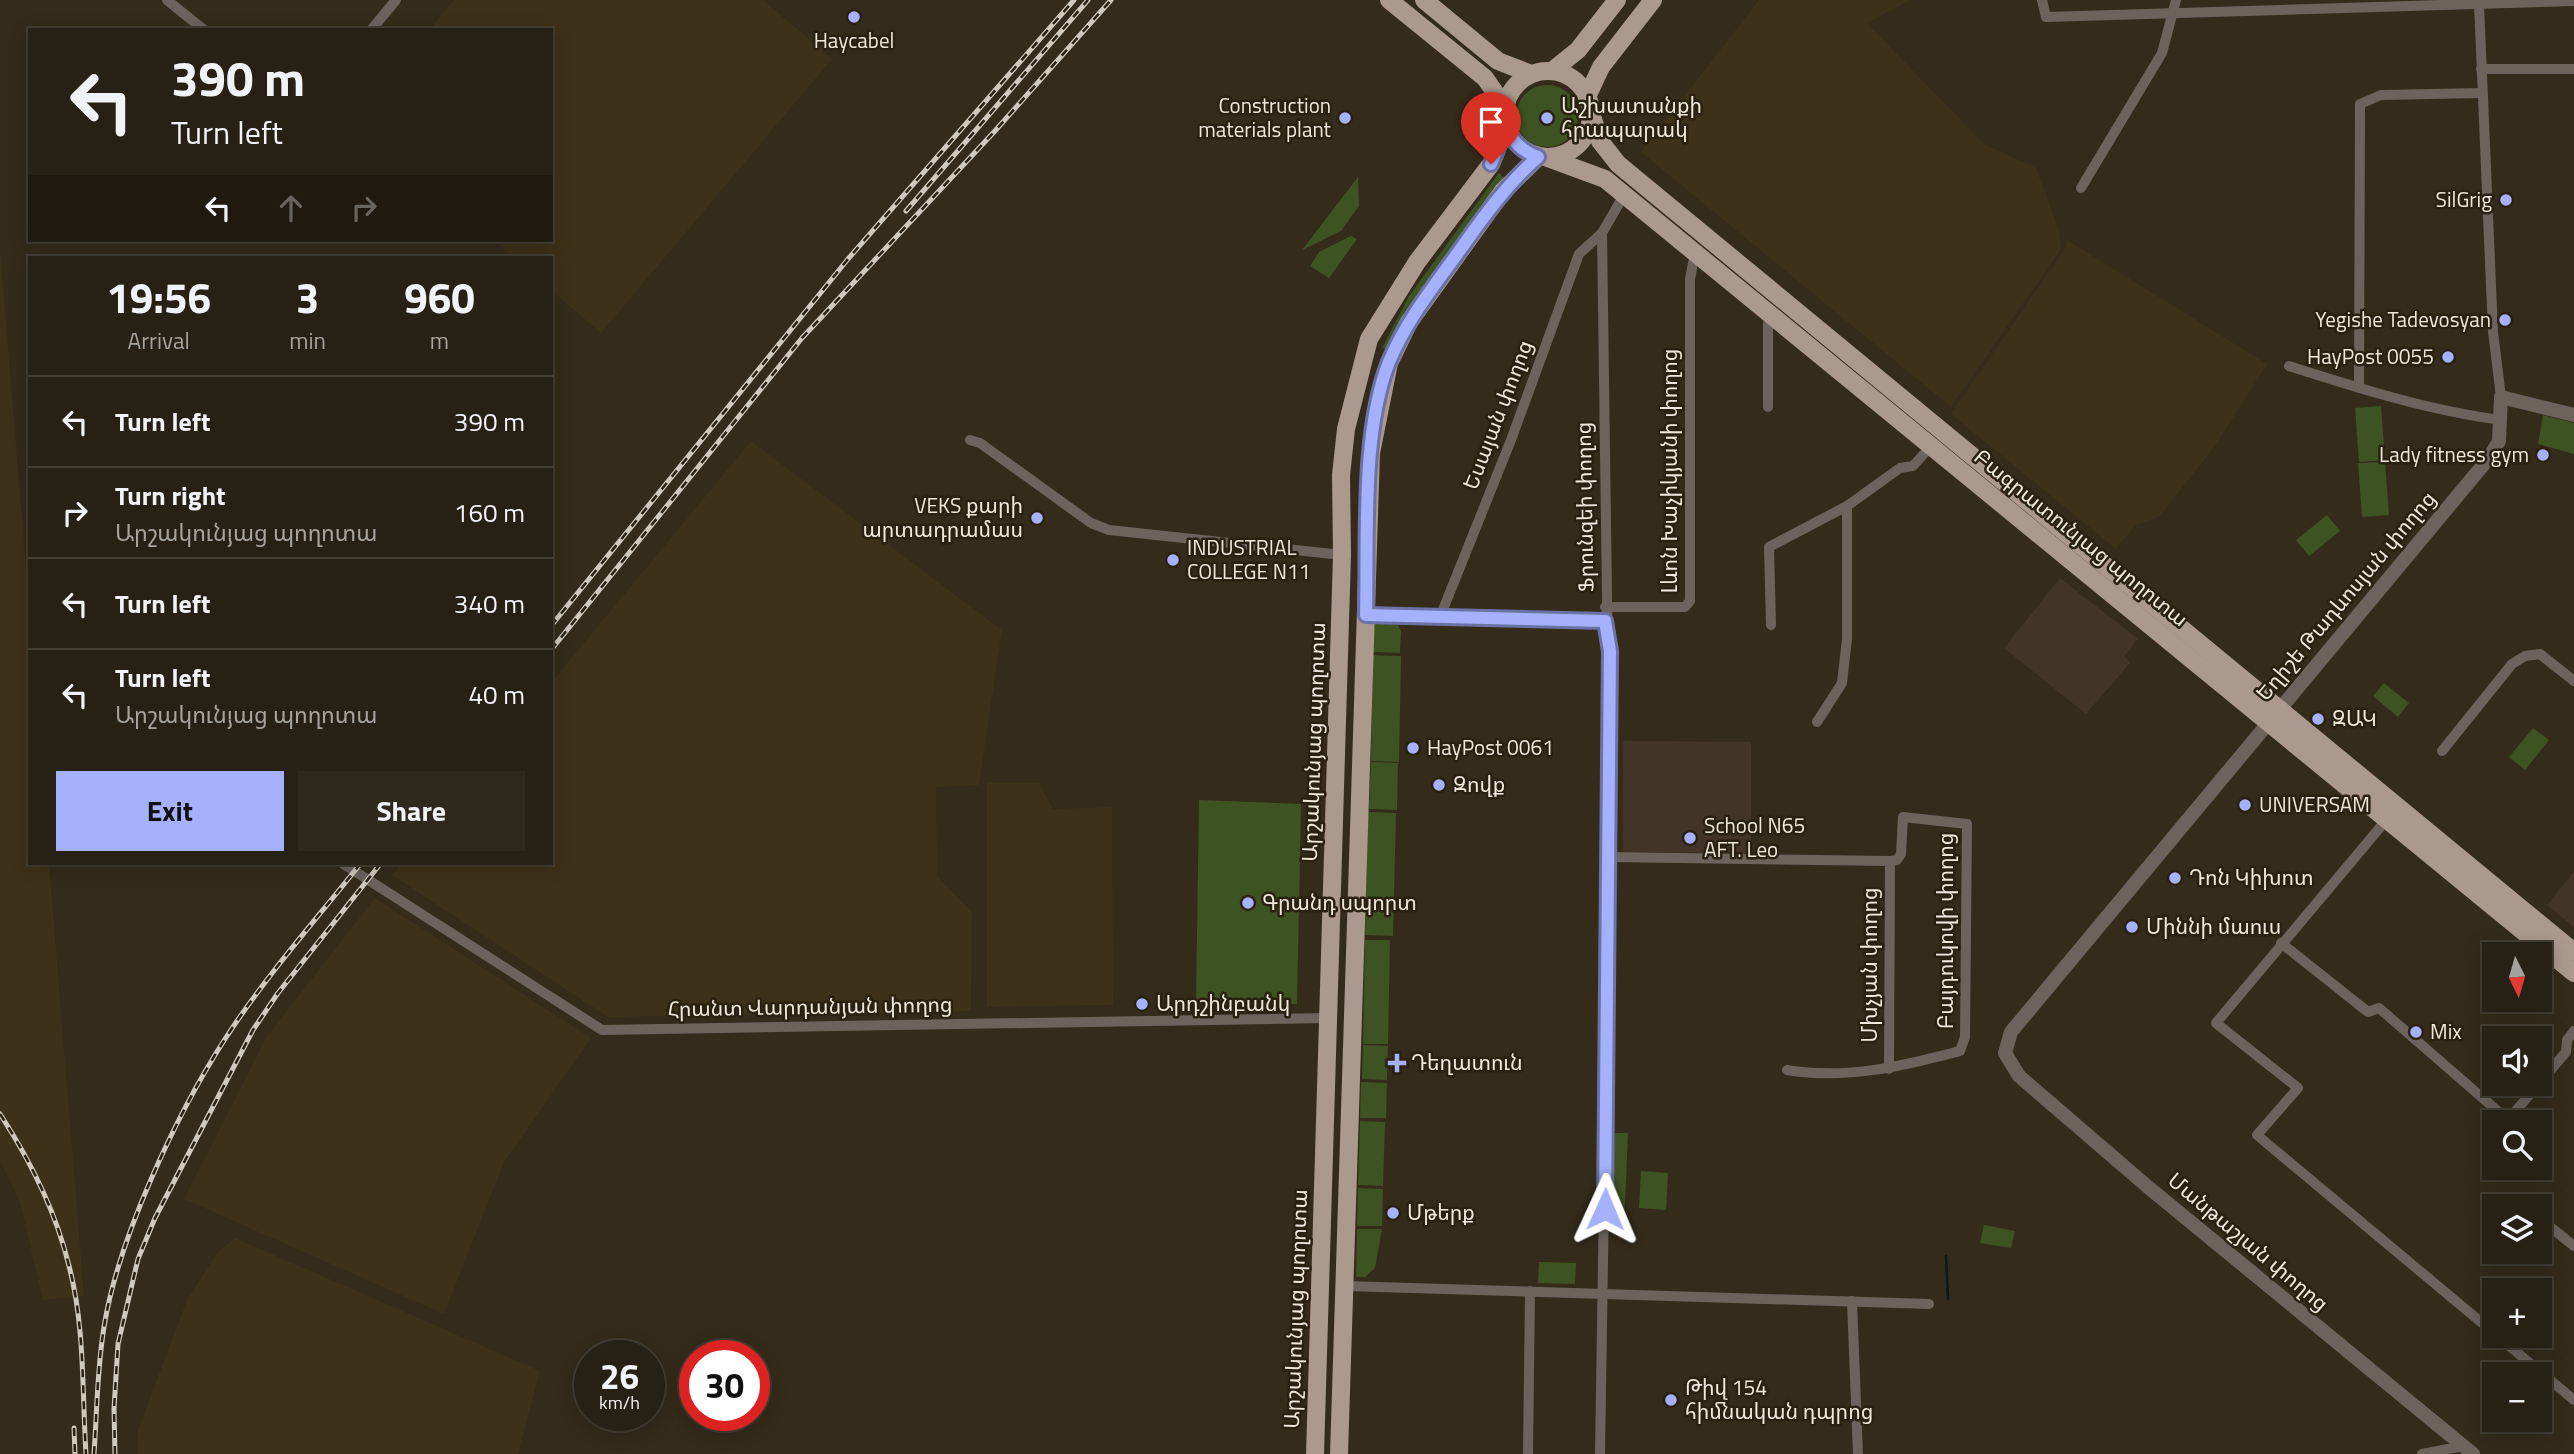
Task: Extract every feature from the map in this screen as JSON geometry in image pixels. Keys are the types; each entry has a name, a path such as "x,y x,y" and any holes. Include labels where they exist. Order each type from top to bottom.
{"main road":[{"path":"1389,0 1485,78 1505,112 1511,138 1528,153 1543,157"},
{"path":"1423,0 1498,61 1531,74"},
{"path":"1552,71 1578,50 1617,0"},
{"path":"1339,1454 1371,453 1389,363 1409,322 1503,191 1543,157 1574,149 1589,126 1589,105 1601,66 1653,0"},
{"path":"1505,112 1514,87 1531,74 1552,71 1573,79 1589,105"},
{"name":"Բագրատունյաց պողոտա","path":"1589,105 1600,141 1618,164 2275,714 2388,818 2574,973"},
{"name":"Արշակունյաց պողոտա","path":"1315,1454 1342,555 1341,475 1345,438 1365,351 1382,314 1417,262 1491,164 1502,137 1505,112"},
{"name":"Բագրատունյաց պողոտա","path":"1543,157 1605,179 1932,445 2574,952"},
{"path":"1365,351 1371,363 1389,363"},
{"path":"1342,555 1367,557"},
{"path":"1328,1018 1353,1018"}],"street":[{"path":"167,0 202,28"},
{"path":"373,28 396,0"},
{"path":"2042,0 2046,18 2361,3 2479,4 2574,1"},
{"path":"2081,188 2162,53 2176,0"},
{"name":"Եղիշե Թադևոսյան փողոց","path":"2005,1054 2011,1032 2489,458 2499,441 2501,397 2493,332 2479,4"},
{"path":"2481,69 2574,69"},
{"path":"2359,388 2360,104 2381,95 2482,93"},
{"path":"1602,233 1624,195"},
{"name":"Ֆրունզեի փողոց","path":"1600,1454 1610,857 1610,651 1605,621 1602,233"},
{"name":"Եսայան փողոց","path":"1440,617 1511,440 1578,254 1602,233"},
{"name":"Լևոն Խաչիկյանի փողոց","path":"1605,607 1685,607 1690,601 1690,279 1693,263 1698,255"},
{"path":"1768,407 1768,323 1775,317"},
{"path":"2289,366 2359,388 2473,416 2502,420"},
{"path":"2501,397 2574,415"},
{"path":"970,440 980,443 1091,523 1109,530 1342,555"},
{"path":"1771,625 1769,547 1847,506 1900,468 1913,466 1932,445"},
{"path":"1817,722 1842,683 1847,639 1847,506"},
{"path":"1366,615 1605,621"},
{"path":"2442,751 2512,664 2525,656 2540,654 2574,681"},
{"name":"Բայդուկովի փողոց","path":"1787,1070 1839,1076 1889,1069 1960,1051 1965,1037 1968,827 1964,822 1903,817 1901,854 1897,860 1890,861"},
{"path":"2388,818 2216,1023 2298,1088 2257,1135 2482,1323"},
{"path":"1610,857 1890,861"},
{"name":"Մխչյան փողոց","path":"1889,1069 1890,861"},
{"name":"Հրանտ Վարդանյան փողոց","path":"345,865 602,1030 1328,1018"},
{"path":"2281,943 2368,1012 2379,1007 2508,1119 2566,1052 2567,1040 2574,1031"},
{"name":"Մանթաշյան փողոց","path":"2005,1054 2019,1076 2148,1187 2468,1450"},
{"path":"2552,1228 2574,1246"},
{"path":"1345,1286 1929,1304"},
{"path":"1528,1454 1530,1291"},
{"path":"1852,1301 1858,1454"},
{"path":"2512,1348 2574,1400"},
{"path":"2422,1454 2468,1450"}],"shaded area":[{"path":"454,0 763,0 832,59 601,333 553,292 553,256 512,256 495,242 553,242 553,28 431,28"},
{"path":"1759,0 1911,0 1867,23 1984,144 2036,168 2059,230 2061,249 1951,407 1641,152"},
{"path":"2067,240 2267,364 2215,446 2159,517 2136,525 2116,549 1951,414 2064,250"},
{"path":"0,249 28,591 28,865 49,865 84,1296 43,1300 20,1202 0,1160"},
{"path":"751,441 1002,630 979,785 936,787 937,876 972,912 971,1011 608,1017 392,875 400,865 553,865 553,681"},
{"path":"2060,578 2138,639 2124,656 2130,663 2086,714 2004,648"},
{"path":"1623,741 1751,742 1751,853 1623,852"},
{"path":"987,783 1039,783 1053,809 1112,807 1113,1005 987,1007"},
{"path":"2574,872 2574,927 2547,905"},
{"path":"375,898 591,1038 504,1162 444,1314 184,1199 267,1036"},
{"path":"235,1238 540,1371 518,1454 137,1454 138,1430 187,1300 217,1253"}],"green space":[{"path":"1547,85 1569,94 1578,116 1569,138 1547,147 1525,138 1516,116 1525,94"},
{"path":"1499,173 1504,178 1415,300 1388,350 1382,348 1409,296"},
{"path":"1358,177 1359,206 1341,231 1302,250"},
{"path":"1351,236 1357,239 1329,278 1310,266 1319,252"},
{"path":"2381,406 2385,460 2359,462 2355,408"},
{"path":"2543,415 2574,423 2574,454 2538,444"},
{"path":"2385,462 2389,515 2362,517 2358,463"},
{"path":"2327,515 2340,531 2309,556 2296,540"},
{"path":"1374,623 1397,623 1401,631 1400,653 1373,652"},
{"path":"1373,655 1401,656 1399,762 1371,761"},
{"path":"2384,683 2409,703 2398,717 2373,696"},
{"path":"2533,728 2549,740 2525,770 2509,757"},
{"path":"1371,762 1398,763 1397,810 1369,809"},
{"name":"Գրանդ սպորտ","path":"1199,800 1301,804 1297,1004 1196,1002"},
{"path":"1368,812 1396,813 1393,936 1365,935"},
{"path":"1365,940 1390,940 1388,1044 1363,1044"},
{"path":"1363,1045 1388,1046 1387,1080 1362,1079"},
{"path":"1361,1082 1387,1083 1386,1118 1360,1118"},
{"path":"1360,1121 1385,1122 1383,1186 1358,1185"},
{"path":"1614,1133 1628,1133 1624,1227 1611,1226"},
{"path":"1641,1171 1668,1173 1666,1210 1639,1208"},
{"path":"1358,1188 1383,1189 1382,1226 1357,1226"},
{"path":"1984,1225 2015,1231 2011,1248 1980,1243"},
{"path":"1357,1229 1382,1229 1375,1268 1365,1277 1356,1277"},
{"path":"1539,1262 1576,1263 1575,1284 1538,1283"}],"waterway":[{"path":"1946,1256 1948,1299"}],"railway":[{"path":"553,624 848,259 1074,0"},
{"path":"906,211 1088,0"},
{"path":"553,648 802,338 994,132 1111,0"},
{"path":"94,1454 104,1327 111,1292 151,1178 187,1104 240,1016 359,865"},
{"path":"115,1454 114,1409 118,1344 138,1259 155,1218 253,1030 278,993 379,865"},
{"path":"0,1114 41,1187 64,1246 78,1312 86,1454"},
{"path":"74,1428 75,1454"}],"place":[{"name":"Haycabel","path":"854,17"},
{"name":"Construction materials plant","path":"1345,118"},
{"name":"Աշխատանքի հրապարակ","path":"1547,118"},
{"name":"SilGrig","path":"2506,200"},
{"name":"Yegishe Tadevosyan","path":"2505,320"},
{"name":"HayPost 0055","path":"2448,357"},
{"name":"Lady fitness gym","path":"2543,455"},
{"name":"VEKS քարի արտադրամաս","path":"1037,518"},
{"name":"INDUSTRIAL COLLEGE N11","path":"1173,560"},
{"name":"ԶԱԿ","path":"2318,719"},
{"name":"HayPost 0061","path":"1413,748"},
{"name":"Զովք","path":"1439,785"},
{"name":"UNIVERSAM","path":"2245,805"},
{"name":"School N65 AFT. Leo","path":"1690,838"},
{"name":"Դոն Կիխոտ","path":"2175,878"},
{"name":"Գրանդ սպորտ","path":"1248,903"},
{"name":"Միննի մաուս","path":"2132,927"},
{"name":"Արդշինբանկ","path":"1142,1004"},
{"name":"Mix","path":"2416,1032"},
{"name":"Դեղատուն","path":"1397,1063"},
{"name":"Մթերք","path":"1393,1213"},
{"name":"Թիվ 154 հիմնական դպրոց","path":"1671,1400"}],"route":[{"path":"1491,164 1502,137 1504,118 1511,138 1519,147 1538,157 1503,191 1409,322 1389,363 1382,388 1368,486 1366,615 1605,621 1610,651 1610,836 1605,1209"}]}
